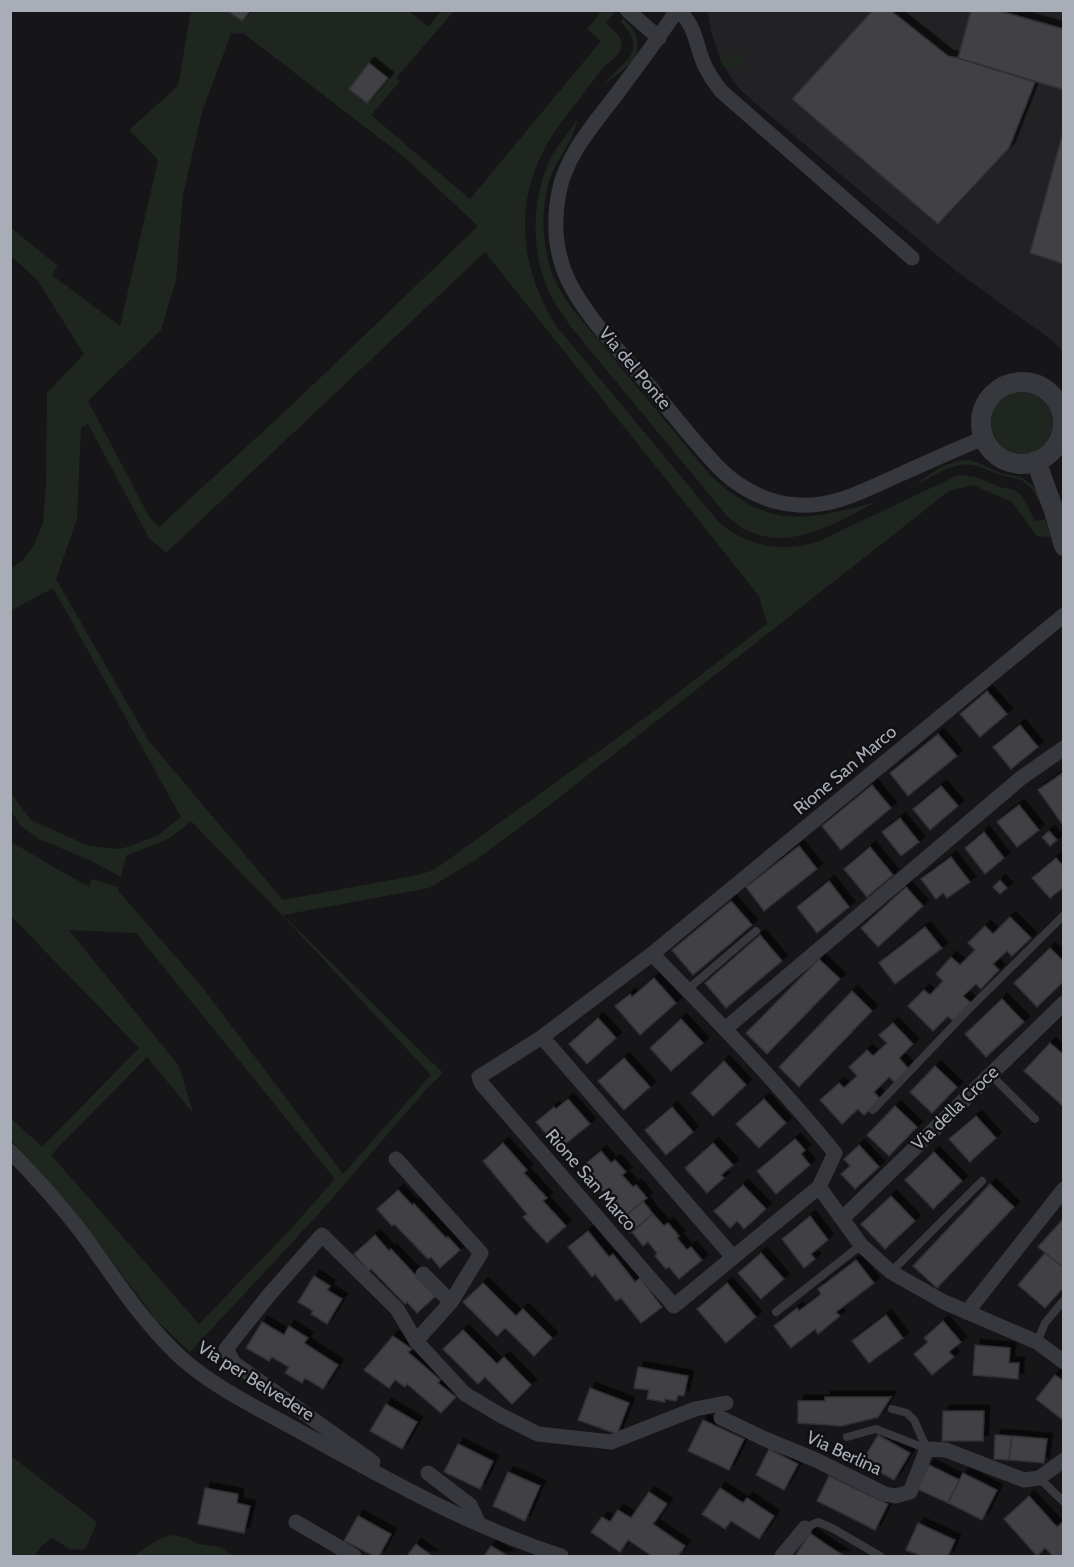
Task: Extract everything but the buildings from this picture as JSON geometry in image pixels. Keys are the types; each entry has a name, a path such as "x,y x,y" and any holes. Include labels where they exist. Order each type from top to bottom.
{"street":[{"path":"627,10 659,38"},
{"path":"677,10 687,17 705,66 721,91 912,258"},
{"name":"Via del Ponte","path":"677,10 659,38 594,124 573,155 566,170 560,190 555,228 559,254 568,281 579,299 676,419 724,473 760,496 799,505 822,504 853,495 984,438"},
{"path":"1022,382 1038,385 1053,396 1063,421 1057,443 1049,453 1035,461 1019,464 999,457 990,449 984,438 981,423 986,404 998,390 1007,385 1022,382"},
{"path":"1035,461 1054,511 1064,546"},
{"name":"Rione San Marco","path":"652,954 725,1029 835,1153 819,1187 674,1306 481,1083 479,1077 542,1037 652,954 1064,615"},
{"path":"725,1029 1021,778 1064,748"},
{"name":"Via della Croce","path":"847,1214 1064,1003"},
{"path":"542,1037 733,1257"},
{"name":"Via per Belvedere","path":"10,1151 80,1230 148,1322 174,1351 207,1378 420,1496 479,1524 561,1557"},
{"path":"396,1159 481,1253 451,1302 416,1341"},
{"path":"819,1187 861,1245 891,1272 944,1302 1037,1342 1064,1362"},
{"path":"967,1312 1064,1190"},
{"name":"Via per Belvedere","path":"420,1496 234,1363 226,1349 269,1295 322,1235 397,1309 416,1341 465,1394 538,1434 611,1442 695,1409 705,1407 723,1411"},
{"path":"423,1274 451,1302"},
{"name":"Via Berlina","path":"723,1411 765,1439 816,1460 885,1494 895,1496 910,1492 927,1449"},
{"path":"927,1449 946,1450 1024,1480 1039,1478 1064,1460"},
{"path":"428,1473 470,1505 479,1524"},
{"path":"296,1522 354,1557"},
{"path":"782,1557 806,1528"}],"lane":[{"path":"873,1110 968,1010 1064,915"},
{"path":"687,990 756,931"},
{"path":"990,1074 1035,1119"},
{"path":"891,1272 982,1181"},
{"path":"776,1312 861,1245"},
{"path":"1037,1342 1045,1323 1064,1300"},
{"path":"892,1409 907,1413 914,1420 927,1449"},
{"path":"847,1437 876,1429 927,1449"},
{"path":"1039,1478 1064,1502"},
{"path":"806,1528 818,1522 880,1557"}],"shaded area":[{"path":"191,11 211,11 212,13 226,11 242,21 251,11 409,11 428,27 441,11 454,11 396,78 400,81 371,115 470,199 601,41 587,29 600,13 598,11 612,11 614,13 606,23 620,38 621,49 598,74 556,130 533,176 527,198 525,220 530,264 545,307 557,327 718,521 729,530 752,542 777,547 804,545 817,542 961,475 975,477 1015,490 1023,497 1035,521 1045,519 1051,537 1037,536 1012,502 973,485 949,491 542,811 477,859 429,888 283,915 443,1073 314,1219 190,1352 157,1321 80,1219 11,1140 11,1118 42,1147 139,1048 11,916 11,842 89,886 92,879 119,887 118,891 203,988 343,1174 431,1075 191,821 170,838 126,856 121,877 89,860 39,839 21,826 11,811 11,793 31,820 89,846 119,849 158,835 181,817 53,588 10,611 11,568 22,561 34,545 43,523 47,393 84,354 37,280 11,256 11,228 58,266 52,275 120,326 158,160 129,130 178,86","holes":["243,33 404,157 478,226 294,403 159,527 150,518 88,401 161,330 176,280 183,195 202,112 231,34","485,252 759,596 767,624 649,715 434,870 283,900 149,741 56,579 77,519 81,428 88,424 149,538 166,553","69,930 136,933 335,1179 289,1231 199,1324 51,1155 147,1057 193,1113 179,1066"]},
{"path":"708,11 1063,11 1063,351 1049,338 956,271 737,86 721,62 711,31"},
{"path":"623,19 631,27 636,37 637,53 628,65 605,84 630,56 633,49 629,33 621,22"},
{"path":"735,52 743,54 744,63 735,68 723,65 721,62 726,55"},
{"path":"579,118 550,179 543,220 545,243 553,276 575,312 710,475 731,493 769,513 788,516 828,514 876,502 841,521 804,535 785,538 766,537 747,530 726,515 571,327 552,298 544,279 537,250 536,219 544,174 560,144"},
{"path":"1022,392 1034,394 1044,401 1051,411 1053,423 1051,435 1044,445 1034,452 1022,454 1010,452 1000,445 993,435 991,423 993,411 1000,401 1010,394"},
{"path":"968,460 1028,482 1038,493 1046,508 1042,507 1032,489 1023,481 973,465 951,468 914,486 945,465"},
{"path":"11,1456 97,1522 83,1550 70,1549 52,1538 35,1556 11,1556"},
{"path":"171,1535 187,1538 198,1544 220,1547 233,1556 134,1556 157,1540"}]}
